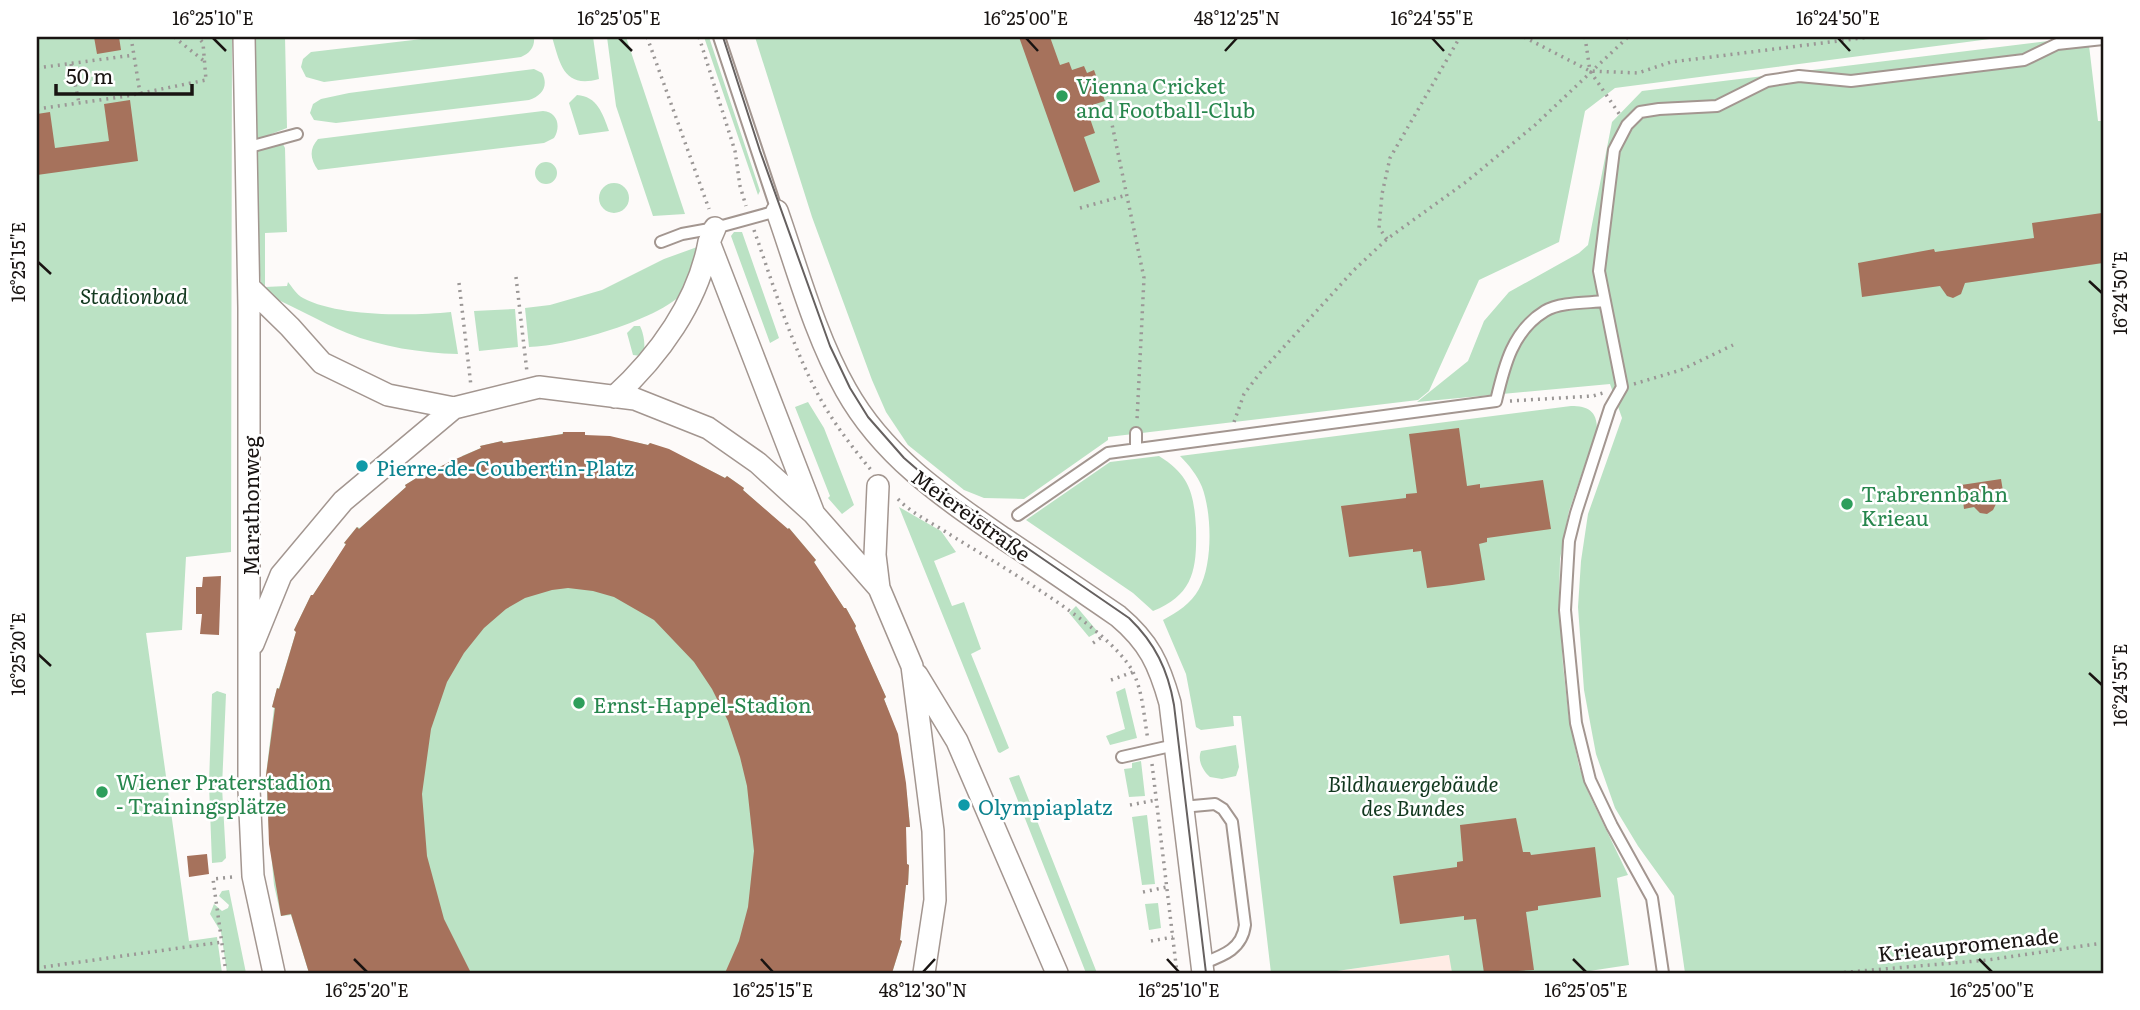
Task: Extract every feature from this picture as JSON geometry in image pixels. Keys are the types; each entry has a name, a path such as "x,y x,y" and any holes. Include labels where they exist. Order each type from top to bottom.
{"street":[{"name":"Marathonweg","path":"244,37 249,287 249,789 253,876 274,973"},
{"name":"Meiereistraße","path":"777,211 829,357 864,418 908,468 937,493 1118,616 1137,632 1150,648 1162,673 1170,703 1202,969"},
{"path":"614,397 641,372 673,327 705,268 712,235"},
{"path":"712,235 814,514"},
{"path":"249,287 322,363 388,395 464,406 538,387 635,399 708,428 758,463 814,514 879,588"},
{"path":"248,655 281,575 343,500 464,406"},
{"path":"878,486 874,555 879,588 912,666 957,741 1057,973"},
{"path":"912,666 933,831 935,900 924,973"}],"lane":[{"name":"Meiereistraße","path":"719,37 777,211"},
{"path":"1663,973 1652,898 1590,780 1576,723 1565,610 1569,541 1576,513 1610,408 1622,387 1599,271 1614,150 1627,125 1640,113 1659,109 1717,106 1767,81 1799,76 1851,81 2024,60 2057,44 2103,39"},
{"path":"246,148 297,134"},
{"path":"661,242 682,234 712,235 777,211"},
{"path":"1018,515 1108,453 1496,401 1505,362 1518,335 1545,310 1605,301"},
{"path":"1136,433 1136,449"},
{"path":"1122,757 1175,745"},
{"path":"1182,807 1215,804 1229,815 1245,925 1244,934 1234,948 1202,969"}],"path":[{"path":"131,37 140,93"},
{"path":"174,37 204,61"},
{"path":"37,109 206,80 203,43 198,37"},
{"path":"647,37 712,235"},
{"path":"1387,239 1379,228 1382,194 1390,158 1460,37"},
{"path":"1524,37 1590,71 1638,73 1671,62 1870,37"},
{"path":"1585,37 1590,71 1627,125"},
{"path":"1228,437 1244,394 1259,373 1326,299 1387,239 1466,182 1535,125 1628,37"},
{"path":"37,68 134,55"},
{"path":"71,64 79,103"},
{"path":"1108,104 1144,278 1136,433"},
{"path":"1080,208 1126,195"},
{"path":"516,277 529,389"},
{"path":"459,284 464,406"},
{"path":"1496,401 1593,396 1681,370 1733,345"},
{"path":"903,504 1058,604 1102,637 1133,672 1140,692 1150,750 1178,973"},
{"path":"1093,643 1102,637"},
{"path":"1111,680 1133,672"},
{"path":"1130,806 1156,800"},
{"path":"226,973 213,879 253,876"},
{"path":"1143,892 1167,887"},
{"path":"1151,940 1173,937"},
{"path":"37,968 222,942"},
{"name":"Krieaupromenade","path":"1837,973 1988,960 2103,943"}],"shaded area":[{"path":"1450,955 1452,973 1323,973"}],"green space":[{"name":"Stadionbad","path":"37,37 232,37 231,552 186,557 182,630 146,633 189,941 217,937 222,973 37,973"},
{"path":"254,37 285,37 287,128 258,139 256,137"},
{"path":"439,37 534,37 534,44 527,54 521,57 324,82 306,77 301,67 303,59 311,52"},
{"path":"552,37 593,37 599,79 578,80 565,72"},
{"path":"607,37 626,37 685,214 653,216 616,106"},
{"path":"704,37 709,37 760,191 758,195"},
{"path":"755,37 2005,37 1615,88 1585,111 1559,242 1479,280 1429,391 1418,400 1108,437 1108,440 1024,499 984,498 964,490 908,445 886,412 812,217"},
{"name":"Trabrennbahn Krieau","path":"2088,37 2098,121 2103,121 2103,973 1685,973 1674,896 1615,808 1596,754 1584,690 1578,607 1581,561 1588,514 1622,418 1610,384 1417,402 1468,361 1484,321 1509,292 1579,253 1588,245 1612,122 1642,91"},
{"path":"534,69 542,73 545,82 541,93 529,100 336,123 314,120 310,113 313,104 321,99 349,93"},
{"path":"577,95 594,102 602,112 609,131 579,135 569,103"},
{"path":"543,111 552,114 558,125 554,138 544,143 318,170 312,158 312,150 318,139"},
{"path":"282,142 285,148 287,232 265,233 265,287 287,286 288,282 303,298 335,309 355,312 451,312 458,354 402,348 360,338 269,296 261,285 260,275 256,151 260,150 260,147"},
{"path":"546,162 554,165 557,173 554,181 546,184 538,181 535,173 538,165"},
{"path":"614,183 625,187 629,198 625,209 614,213 603,209 599,198 603,187"},
{"path":"734,232 742,232 779,338 770,343 731,236"},
{"path":"700,246 697,270 692,283 681,296 663,308 592,336 529,347 525,308 550,305 602,290 664,259"},
{"path":"515,309 518,347 479,351 474,311"},
{"path":"634,326 640,326 643,333 644,346 641,356 633,355 627,333"},
{"path":"808,402 824,428 854,505 842,514 828,498 830,496 795,407"},
{"name":"Bildhauergebäude des Bundes","path":"1571,406 1590,411 1595,418 1597,429 1569,511 1560,559 1559,602 1563,665 1569,719 1579,766 1589,794 1628,875 1617,878 1629,965 1576,973 1452,973 1449,955 1323,973 1271,973 1241,716 1233,716 1234,726 1201,730 1196,727 1186,674 1163,620 1183,607 1196,594 1204,579 1209,553 1208,510 1202,487 1180,456"},
{"name":"Ernst-Happel-Stadion","path":"563,432 585,432 585,435 624,449 626,440 648,445 650,443 725,478 727,476 789,528 816,560 814,563 846,608 886,697 884,699 899,747 907,793 910,827 898,828 909,865 908,885 902,941 892,973 309,973 291,915 281,916 274,885 268,819 277,818 277,803 267,803 265,783 272,707 296,632 294,630 311,595 346,545 344,543 357,527 360,528 406,487 405,485 443,465 449,474 465,466 462,456 481,448 480,446"},
{"path":"1159,456 1178,470 1192,495 1196,542 1194,568 1185,588 1177,597 1153,611 1133,593 1026,520 1110,462"},
{"path":"899,507 941,531 956,552 934,561 952,606 964,602 981,649 971,654 1009,748 1000,753 998,752"},
{"path":"1076,606 1098,632 1089,637 1069,613"},
{"path":"1125,688 1137,738 1110,745 1106,736 1125,729 1116,692"},
{"path":"217,691 226,694 222,787 226,858 222,862 212,863 209,784 212,694"},
{"path":"1236,745 1239,767 1236,776 1222,779 1210,777 1201,765 1201,751"},
{"path":"1141,761 1145,796 1129,797 1124,769 1132,768 1132,763"},
{"path":"1019,775 1097,973 1086,973 1009,778"},
{"path":"1147,815 1155,884 1142,885 1132,817"},
{"path":"229,890 246,973 227,973 221,932 210,914 214,904 222,911 228,908 229,905 219,896 222,891"},
{"path":"1158,903 1161,928 1149,930 1145,904"}],"building":[{"path":"94,37 119,37 121,50 97,54"},
{"path":"1019,37 1050,37 1060,65 1069,62 1072,70 1084,66 1087,73 1094,70 1105,101 1086,107 1095,133 1084,137 1100,182 1074,192"},
{"path":"130,100 138,161 37,175 37,114 50,112 55,148 109,141 104,104"},
{"path":"2102,213 2103,263 1965,283 1961,294 1953,298 1947,296 1940,286 1862,297 1858,263 1934,249 1935,252 2034,238 2032,223"},
{"path":"1459,428 1467,486 1480,484 1480,488 1543,480 1551,529 1487,538 1487,542 1479,544 1485,580 1452,585 1427,588 1421,551 1413,552 1413,549 1349,557 1341,506 1406,498 1406,494 1417,493 1409,434"},
{"name":"Ernst-Happel-Stadion","path":"563,432 585,432 585,435 610,436 648,445 650,443 669,449 725,478 727,476 789,528 816,560 814,562 846,608 886,697 884,699 898,734 906,783 910,827 906,827 908,885 902,941 892,973 725,973 739,941 748,907 754,851 747,786 728,721 712,689 694,662 654,620 614,597 568,588 525,598 506,609 484,628 464,653 447,682 431,729 422,794 427,856 444,919 471,973 309,973 291,914 281,916 269,844 265,783 275,708 272,707 296,632 294,630 311,595 346,544 344,543 357,527 359,529 406,487 405,485 481,448 480,446"},
{"path":"2001,479 2005,503 1996,504 1987,514 1980,513 1974,507 1964,509 1961,485"},
{"path":"221,576 219,635 200,634 202,614 196,614 196,587 202,587 203,577"},
{"path":"1516,818 1523,852 1530,852 1531,855 1595,847 1601,897 1538,906 1538,910 1526,912 1534,970 1484,973 1476,919 1464,920 1464,916 1400,924 1393,876 1457,867 1457,862 1463,861 1460,825"},
{"path":"207,854 209,874 189,877 187,856"}],"tram line":[{"path":"723,37 760,151 830,346 850,388 868,417 904,458 934,484 1129,618 1146,637 1159,658 1174,705 1206,973"}],"place":[{"name":"Vienna Cricket and Football-Club","path":"1062,96"},
{"name":"Pierre-de-Coubertin-Platz","path":"362,466"},
{"name":"Trabrennbahn Krieau","path":"1847,504"},
{"name":"Ernst-Happel-Stadion","path":"579,703"},
{"name":"Wiener Praterstadion - Trainingsplätze","path":"102,792"},
{"name":"Olympiaplatz","path":"964,805"}]}
